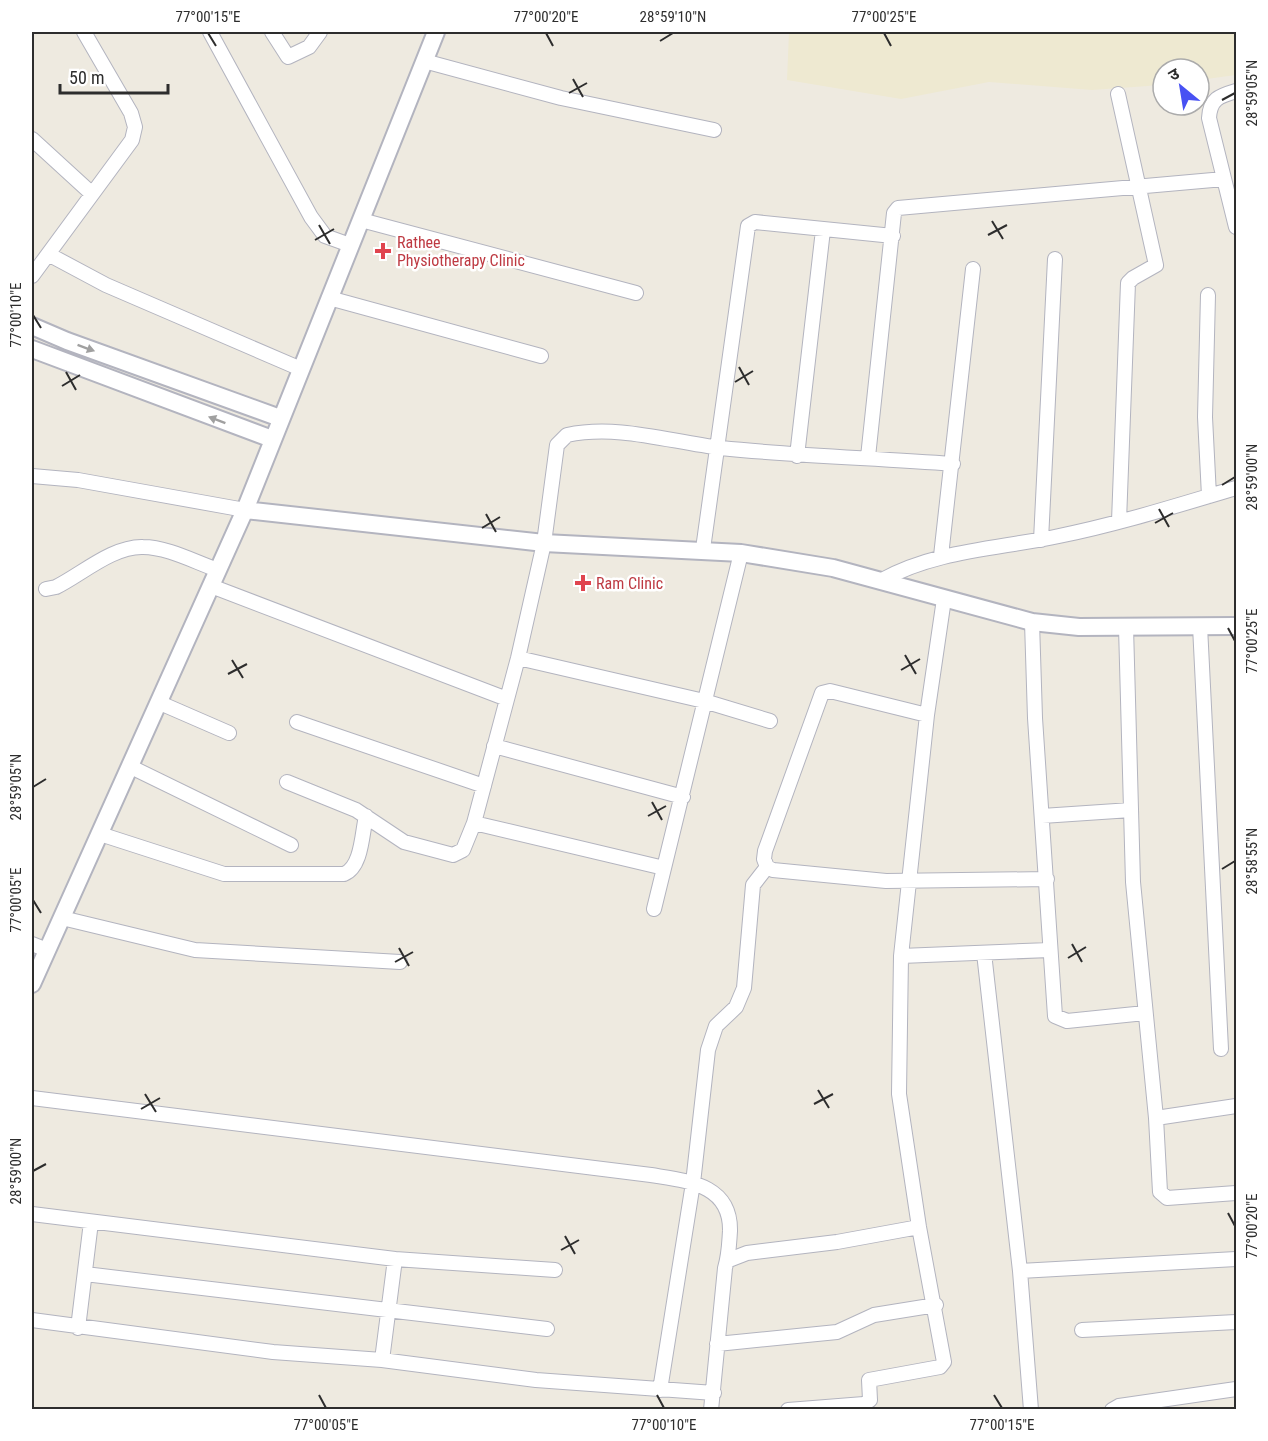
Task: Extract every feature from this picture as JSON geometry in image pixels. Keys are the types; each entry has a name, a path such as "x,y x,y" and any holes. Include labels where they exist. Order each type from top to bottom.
{"street":[{"path":"32,276 132,140 135,127 131,113 84,32"},
{"path":"210,32 311,218 325,236 350,245"},
{"path":"272,32 288,57 309,47 320,32"},
{"path":"32,984 39,947 62,918 245,510 436,32"},
{"path":"424,61 561,99 714,130"},
{"path":"1236,92 1218,96 1209,106 1209,118 1236,227"},
{"path":"1118,94 1156,265 1133,278 1128,284 1119,521"},
{"path":"32,139 91,193"},
{"path":"868,458 894,213 902,206 1138,189 1224,179"},
{"path":"361,220 636,293"},
{"path":"703,549 748,226 755,222 893,236"},
{"path":"797,456 824,230"},
{"path":"48,254 106,285 301,369"},
{"path":"1041,540 1055,259"},
{"path":"941,556 973,269"},
{"path":"1208,295 1205,417 1209,496"},
{"path":"329,298 542,356"},
{"path":"32,326 67,341 280,418"},
{"path":"32,349 272,439"},
{"path":"287,782 366,816 399,840 453,855 461,853 474,823 518,658 544,543 558,446 567,435 608,432 636,434 716,447 797,456 953,464"},
{"path":"32,476 78,480 245,510 544,543 703,549 741,553 832,568 1032,622 1079,627 1236,627"},
{"path":"882,580 910,566 941,556 1041,540 1236,488"},
{"path":"46,589 56,587 97,564 138,547 152,547 218,570"},
{"path":"654,909 741,553"},
{"path":"211,586 507,699"},
{"path":"788,1410 864,1404 870,1400 869,1380 942,1365 945,1355 919,1227 899,1094 901,956 927,715 944,599"},
{"path":"1032,622 1050,950 1057,1019 1067,1021 1145,1013"},
{"path":"1126,627 1133,882 1156,1118 1161,1194 1167,1198 1236,1193"},
{"path":"1200,627 1221,1048"},
{"path":"518,658 704,701 770,721"},
{"path":"767,867 764,859 765,851 822,693 830,691 927,715"},
{"path":"160,703 229,733"},
{"path":"297,722 484,786"},
{"path":"494,746 683,796"},
{"path":"131,767 291,845"},
{"path":"1042,816 1131,810"},
{"path":"100,834 224,874 344,874 351,870 356,862 366,816"},
{"path":"474,823 664,868"},
{"path":"767,867 862,879 1047,879"},
{"path":"660,1390 693,1183 708,1050 716,1026 736,1007 744,988 753,885 767,867"},
{"path":"62,918 195,950 400,962"},
{"path":"901,956 1050,950"},
{"path":"984,954 1020,1271 1031,1410"},
{"path":"32,1098 615,1171 693,1183 705,1188 726,1205 730,1219 729,1260 725,1268 711,1410"},
{"path":"1156,1118 1236,1106"},
{"path":"32,1214 395,1259 555,1270"},
{"path":"78,1328 91,1222"},
{"path":"729,1260 747,1253 837,1242 919,1227"},
{"path":"382,1360 395,1259"},
{"path":"1020,1271 1236,1259"},
{"path":"85,1274 547,1329"},
{"path":"717,1344 837,1332 874,1315 936,1305"},
{"path":"32,1320 78,1328 273,1352 382,1360 536,1380 714,1393"},
{"path":"1082,1330 1236,1322"},
{"path":"1112,1410 1119,1406 1189,1403 1236,1389"}],"shaded area":[{"path":"789,32 1236,32 1236,75 1211,78 1211,57 1151,57 1151,86 1148,86 1092,90 989,82 901,99 787,80"}],"place":[{"name":"Rathee Physiotherapy Clinic","path":"383,251"},
{"name":"Ram Clinic","path":"583,583"}]}
